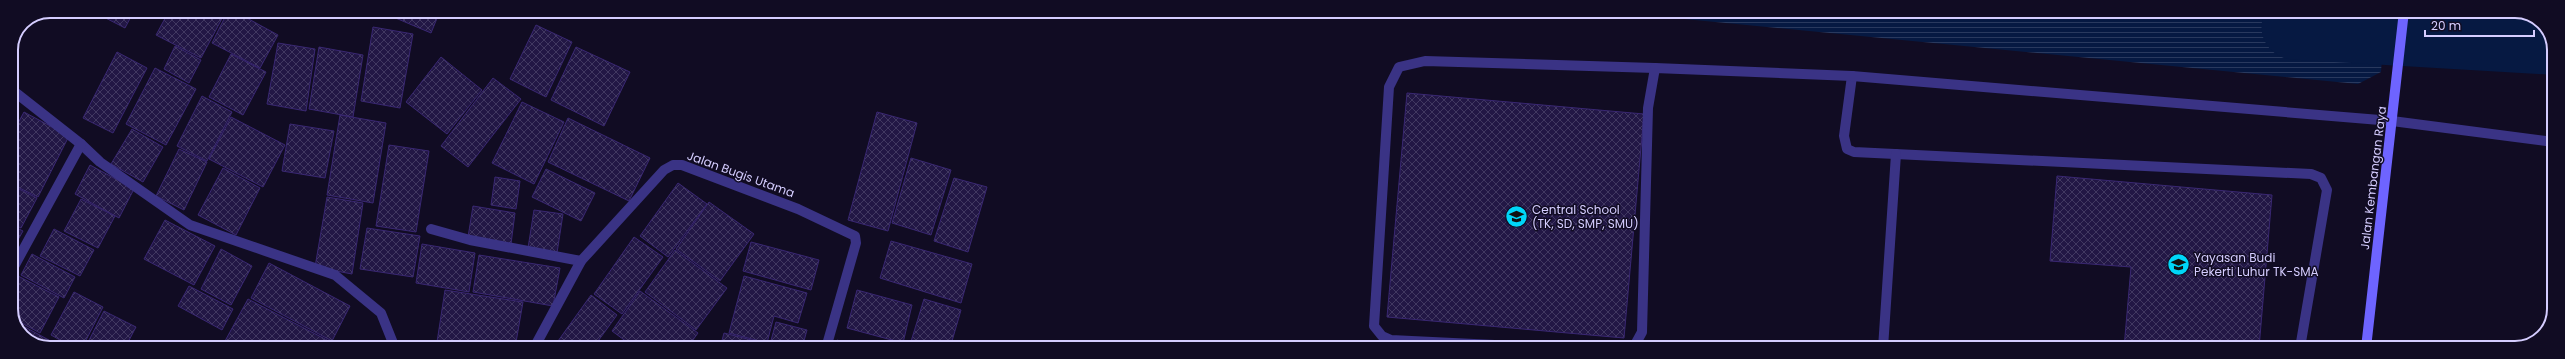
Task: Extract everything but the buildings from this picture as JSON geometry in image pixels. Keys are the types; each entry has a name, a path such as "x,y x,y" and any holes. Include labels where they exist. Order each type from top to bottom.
{"street":[{"name":"Jalan Kembangan Raya","path":"2367,341 2403,18"},
{"path":"1412,341 1391,340 1382,336 1374,326 1389,87 1399,67 1425,61 1852,76 2392,121 2547,141"},
{"path":"1637,341 1642,332 1648,108 1655,68"},
{"path":"1852,76 1844,136 1847,149 1860,153 2311,174 2321,178 2327,190 2301,341"},
{"path":"18,94 81,144 100,162 190,225 335,275 381,313 392,341"},
{"path":"18,259 81,144"},
{"path":"1883,341 1896,154"},
{"name":"Jalan Bugis Utama","path":"538,341 581,261 664,170 673,165 682,165 798,209 855,236 856,243 828,341"},
{"path":"431,229 470,240 581,261"}],"water":[{"path":"1674,18 2385,18 2381,72 2358,84"},
{"path":"2459,18 2519,18 2529,21 2538,27 2542,32 2547,48 2547,67 2458,54"}],"waterway":[{"path":"2294,27 2546,42"}],"place":[{"name":"Central School (TK, SD, SMP, SMU)","path":"1516,216"},
{"name":"Yayasan Budi Pekerti Luhur TK-SMA","path":"2178,264"}]}
